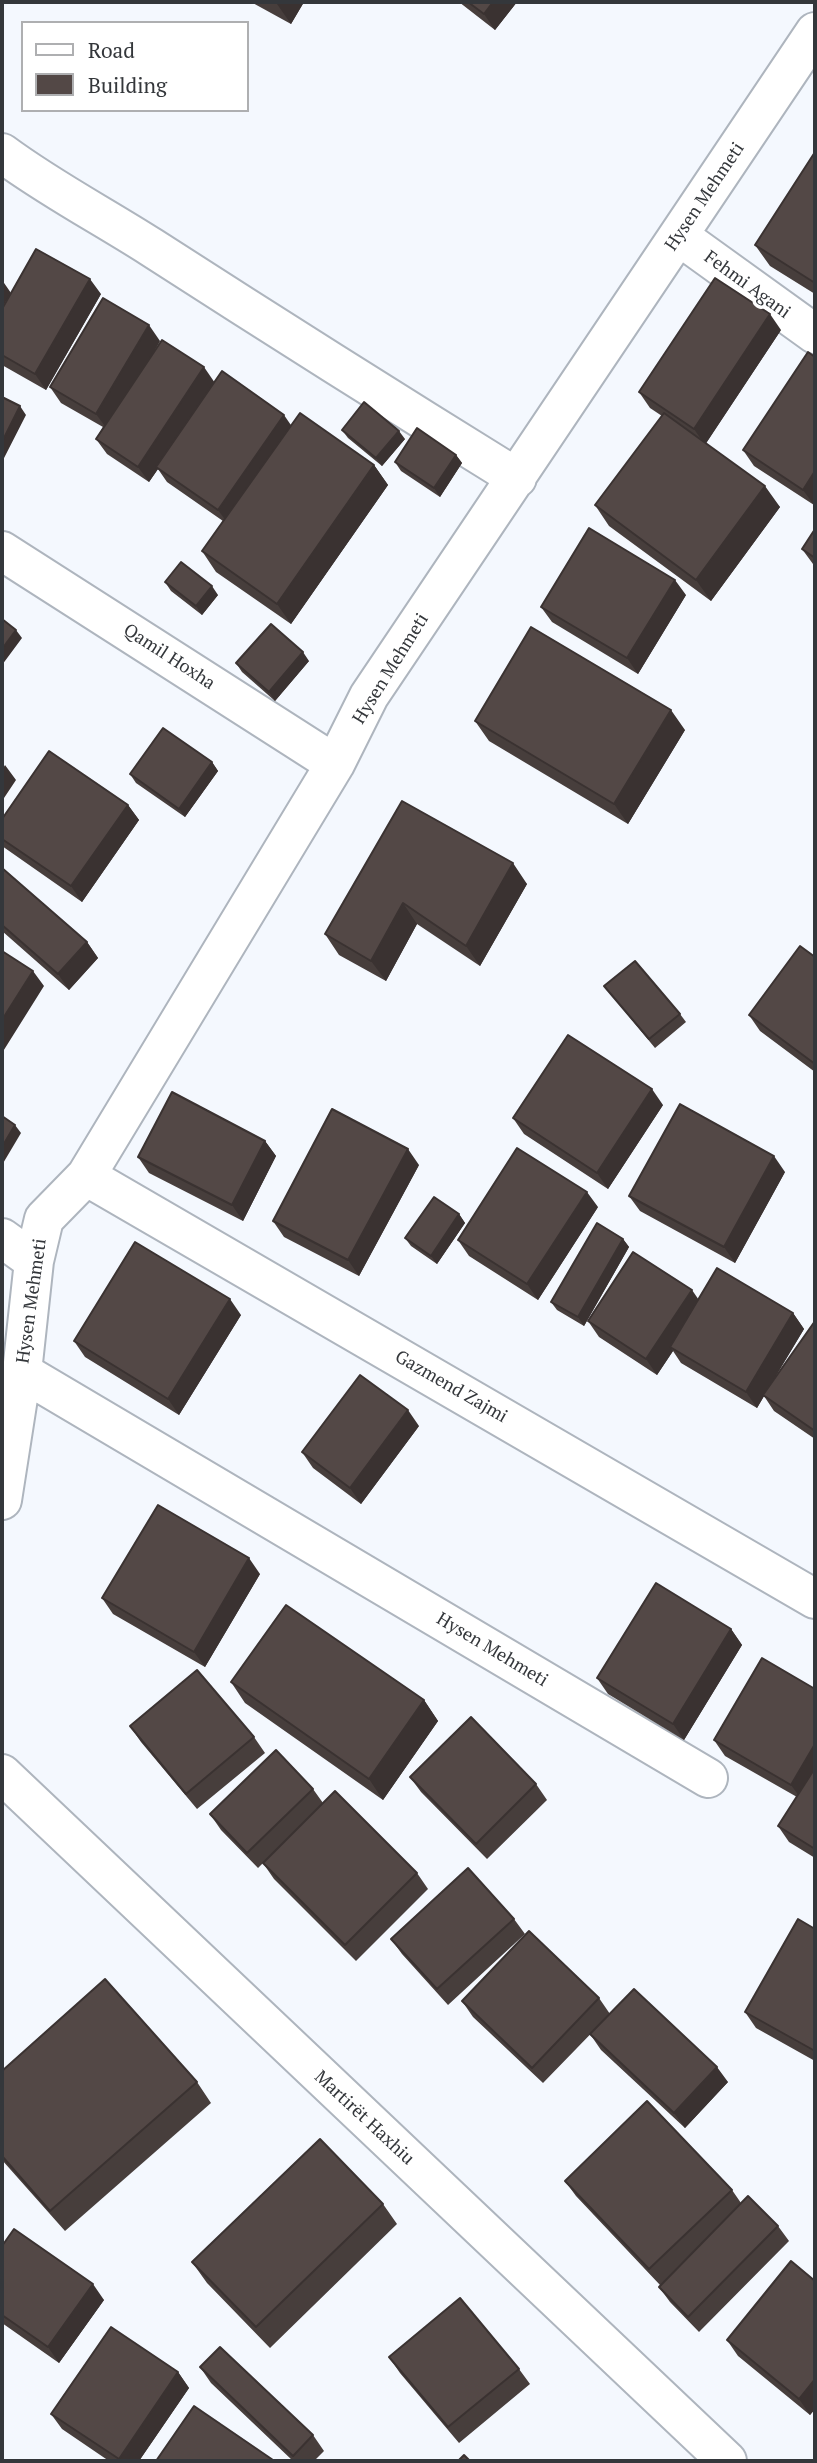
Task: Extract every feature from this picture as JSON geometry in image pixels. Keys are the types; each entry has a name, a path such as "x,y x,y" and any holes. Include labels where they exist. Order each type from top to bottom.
{"street":[{"name":"Hysen Mehmeti","path":"2,1500 22,1372 34,1261 44,1219 86,1176 335,764 369,696 815,32"},
{"path":"2,153 40,181 147,245 273,327 517,478"},
{"name":"Fehmi Agani","path":"679,236 815,334"},
{"name":"Qamil Hoxha","path":"2,551 335,764"},
{"name":"Gazmend Zajmi","path":"86,1176 815,1598"},
{"path":"2,1238 34,1261"},
{"name":"Hysen Mehmeti","path":"22,1372 708,1778"},
{"name":"Martirët Haxhiu","path":"2,1774 727,2461"}],"building":[{"path":"468,2 493,2 484,14"},
{"path":"815,152 815,283 755,245"},
{"path":"36,249 90,279 35,374 2,355 2,309"},
{"path":"715,278 770,314 694,429 639,392"},
{"path":"103,298 149,325 96,414 50,387"},
{"path":"162,340 204,367 138,467 96,439"},
{"path":"808,352 815,357 815,471 803,490 743,450"},
{"path":"222,371 284,415 218,510 156,467"},
{"path":"2,397 20,406 2,442"},
{"path":"364,402 399,431 376,458 342,430"},
{"path":"300,413 374,465 277,604 202,551"},
{"path":"664,413 765,486 696,580 595,505"},
{"path":"417,428 456,455 434,488 395,462"},
{"path":"589,528 675,580 627,658 541,607"},
{"path":"815,529 815,558 802,549"},
{"path":"181,562 212,586 196,606 165,582"},
{"path":"2,619 16,630 2,649"},
{"path":"271,624 303,652 269,692 236,663"},
{"path":"531,627 671,710 614,804 475,721"},
{"path":"163,728 212,762 179,809 130,774"},
{"path":"49,751 128,805 71,886 2,839 2,819"},
{"path":"402,801 513,863 466,946 403,903 371,961 325,934"},
{"path":"2,868 87,942 58,974 2,925"},
{"path":"800,946 815,957 815,1064 749,1015"},
{"path":"2,951 33,971 2,1020"},
{"path":"635,961 680,1014 649,1039 604,986"},
{"path":"568,1035 652,1089 597,1173 513,1118"},
{"path":"172,1092 265,1141 232,1205 138,1157"},
{"path":"680,1104 774,1156 724,1247 629,1196"},
{"path":"332,1109 408,1149 348,1260 273,1221"},
{"path":"2,1116 15,1125 2,1147"},
{"path":"517,1148 587,1192 527,1284 458,1240"},
{"path":"434,1197 459,1214 431,1256 405,1238"},
{"path":"597,1223 623,1239 578,1317 551,1302"},
{"path":"135,1242 230,1299 168,1399 74,1341"},
{"path":"633,1252 692,1290 646,1359 588,1321"},
{"path":"717,1268 793,1313 746,1392 670,1347"},
{"path":"815,1321 815,1431 763,1395"},
{"path":"360,1375 408,1410 350,1488 302,1452"},
{"path":"158,1505 249,1558 194,1652 102,1598"},
{"path":"656,1583 731,1629 673,1724 597,1678"},
{"path":"286,1605 424,1700 369,1779 231,1682"},
{"path":"762,1658 815,1689 815,1744 791,1785 714,1740"},
{"path":"197,1670 254,1737 186,1794 130,1726"},
{"path":"471,1717 536,1784 476,1844 410,1777"},
{"path":"276,1750 313,1789 247,1853 210,1814"},
{"path":"815,1768 815,1849 778,1826"},
{"path":"335,1791 417,1873 345,1945 263,1863"},
{"path":"468,1868 514,1919 437,1989 391,1939"},
{"path":"798,1919 815,1929 815,2051 745,2012"},
{"path":"529,1931 599,1998 532,2068 462,2001"},
{"path":"105,1979 197,2082 50,2211 2,2156 2,2071"},
{"path":"634,1989 717,2067 674,2113 590,2034"},
{"path":"647,2101 732,2190 649,2269 565,2181"},
{"path":"320,2139 383,2204 256,2327 192,2262"},
{"path":"748,2196 778,2226 688,2317 659,2287"},
{"path":"14,2229 93,2284 48,2347 2,2315 2,2246"},
{"path":"791,2261 815,2281 815,2379 799,2399 727,2340"},
{"path":"460,2298 519,2369 448,2427 389,2357"},
{"path":"111,2327 178,2372 119,2459 51,2414"},
{"path":"220,2347 313,2435 293,2456 200,2367"},
{"path":"194,2406 273,2460 156,2461"},
{"path":"464,2455 470,2461 458,2461"}]}
